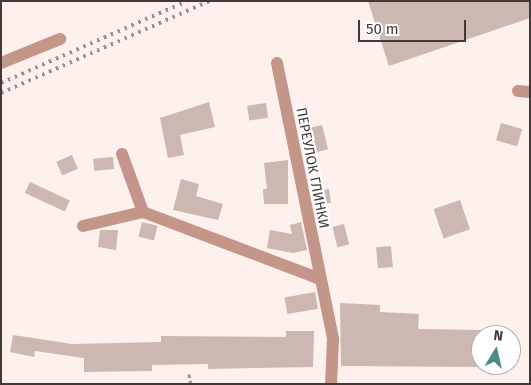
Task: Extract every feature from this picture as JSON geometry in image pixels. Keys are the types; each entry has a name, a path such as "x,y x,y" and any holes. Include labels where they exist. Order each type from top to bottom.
{"street":[{"path":"1,63 60,39"},
{"name":"ПЕРЕУЛОК ГЛИНКИ","path":"277,63 318,278 332,339 330,384"},
{"path":"122,154 143,212"},
{"path":"83,226 143,212 318,278"}],"path":[{"path":"189,374 191,384"}],"building":[{"path":"368,1 530,1 530,18 389,66"},
{"path":"209,102 215,127 180,135 184,155 168,158 160,118"},
{"path":"266,103 268,118 249,120 247,106"},
{"path":"501,123 522,129 517,146 496,140"},
{"path":"322,125 328,149 313,153 306,129"},
{"path":"72,155 78,169 62,175 56,162"},
{"path":"113,157 114,169 94,171 93,159"},
{"path":"288,160 288,204 264,204 263,189 267,189 264,163"},
{"path":"181,179 199,184 196,196 223,204 218,220 173,210"},
{"path":"30,182 70,201 65,211 25,193"},
{"path":"329,189 331,203 314,205 312,191"},
{"path":"460,200 470,229 444,238 434,209"},
{"path":"142,222 158,226 154,240 138,237"},
{"path":"301,222 307,250 293,253 267,248 270,230 292,234 290,225"},
{"path":"344,224 349,244 337,247 332,227"},
{"path":"100,230 118,230 116,250 98,247"},
{"path":"391,246 393,267 378,268 376,247"},
{"path":"315,292 318,309 287,314 284,297"},
{"path":"340,303 380,305 380,312 419,314 418,329 471,330 471,367 341,366"},
{"path":"286,331 314,331 313,367 208,369 208,364 152,365 152,371 84,372 84,358 35,351 34,357 10,352 13,335 72,344 161,342 161,336 286,337"}],"railway":[{"path":"1,83 187,1"},
{"path":"1,93 210,1"}]}
